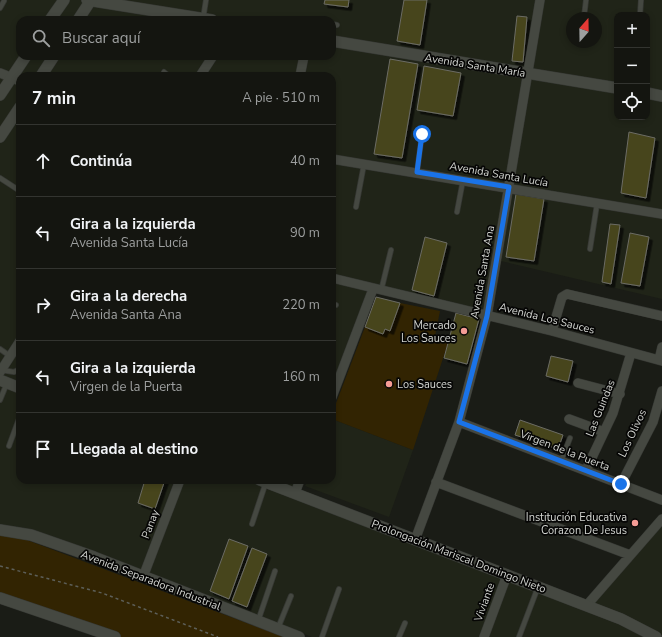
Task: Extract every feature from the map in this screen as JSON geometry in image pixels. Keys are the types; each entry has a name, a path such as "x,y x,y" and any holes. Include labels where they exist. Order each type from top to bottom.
{"street":[{"path":"53,16 64,0"},
{"path":"80,16 90,0 174,16"},
{"name":"Avenida Santa Ana","path":"415,540 459,422 487,316 540,0"},
{"name":"Avenida Santa María","path":"336,42 614,87"},
{"path":"19,72 24,60"},
{"path":"44,72 51,60"},
{"path":"203,72 210,60"},
{"path":"301,72 303,60"},
{"path":"0,73 15,80 0,94"},
{"path":"650,94 662,96"},
{"path":"0,137 16,113"},
{"name":"Avenida Santa Lucía","path":"336,160 509,187 597,204 662,214"},
{"name":"Avenida Los Sauces","path":"336,279 552,331 661,360"},
{"path":"336,387 377,290"},
{"path":"552,331 562,297 567,294 662,316"},
{"path":"16,347 10,356 2,376 16,385"},
{"path":"661,360 662,347"},
{"name":"Las Guindas","path":"586,470 620,394 632,353"},
{"path":"578,383 620,394"},
{"name":"Los Olivos","path":"621,484 653,422 662,391"},
{"path":"570,419 604,432"},
{"name":"Virgen de la Puerta","path":"459,422 662,500"},
{"path":"436,482 630,555"},
{"name":"Panay","path":"143,577 178,484"},
{"name":"Prolongación Mariscal Domingo Nieto","path":"271,484 621,618 656,637"},
{"path":"295,493 298,484"},
{"path":"587,605 662,519"},
{"name":"Avenida Separadora Industrial","path":"0,530 31,535 299,637"},
{"name":"Viviante","path":"484,637 507,575"},
{"path":"0,598 109,636"}],"lane":[{"path":"206,0 208,16"},
{"path":"585,12 586,0"},
{"path":"640,12 641,0"},
{"path":"0,8 4,1"},
{"path":"417,172 422,134"},
{"path":"356,207 364,164"},
{"path":"0,178 16,188"},
{"path":"457,212 462,180"},
{"path":"590,248 597,204"},
{"path":"377,290 391,250"},
{"path":"0,349 10,356"},
{"path":"0,400 2,376 16,371"},
{"path":"9,446 16,427"},
{"path":"561,461 570,438"},
{"path":"252,524 262,484"},
{"path":"258,621 275,571"},
{"path":"519,637 538,587"},
{"path":"322,637 339,589"},
{"path":"278,628 291,596"},
{"path":"399,637 405,623"}],"path":[{"path":"0,566 102,593 218,637"}],"shaded area":[{"path":"0,0 662,0 662,299 501,261 485,311 378,286 336,380 336,72 16,72 16,484 298,484 300,496 587,608 662,526 662,637 312,637 61,542 0,525"},
{"name":"Los Sauces","path":"400,303 440,311 435,336 437,339 448,343 413,450 336,421 336,403 365,327 383,334 385,329 390,331"},
{"path":"336,421 413,450 389,517 305,486 306,484 336,484"},
{"path":"0,533 27,540 284,637 115,637 0,594"}],"building":[{"path":"325,0 349,0 348,7 324,4"},
{"path":"404,0 427,0 420,45 397,41"},
{"path":"517,16 527,17 523,62 512,61"},
{"path":"390,59 418,64 402,158 374,154"},
{"path":"424,66 461,73 453,116 417,110"},
{"path":"629,132 655,138 646,198 621,193"},
{"path":"516,194 544,199 534,261 506,257"},
{"path":"610,224 620,225 611,284 602,282"},
{"path":"630,233 649,237 640,286 621,283"},
{"path":"425,237 447,243 434,296 412,290"},
{"path":"376,297 400,303 390,331 385,329 383,334 365,327"},
{"name":"Mercado Los Sauces","path":"456,313 479,319 467,364 444,358"},
{"path":"551,356 573,361 568,382 546,376"},
{"path":"520,420 563,435 558,449 515,435"},
{"path":"144,484 164,484 155,509 138,503"},
{"path":"229,539 248,546 229,599 210,591"},
{"path":"252,548 267,554 247,607 232,601"}],"place":[{"name":"Mercado Los Sauces","path":"464,331"},
{"name":"Los Sauces","path":"389,384"},
{"name":"Institución Educativa Corazon De Jesus","path":"635,523"}],"route":[{"path":"422,134 417,172 509,187 487,316 459,422 621,484"}]}
